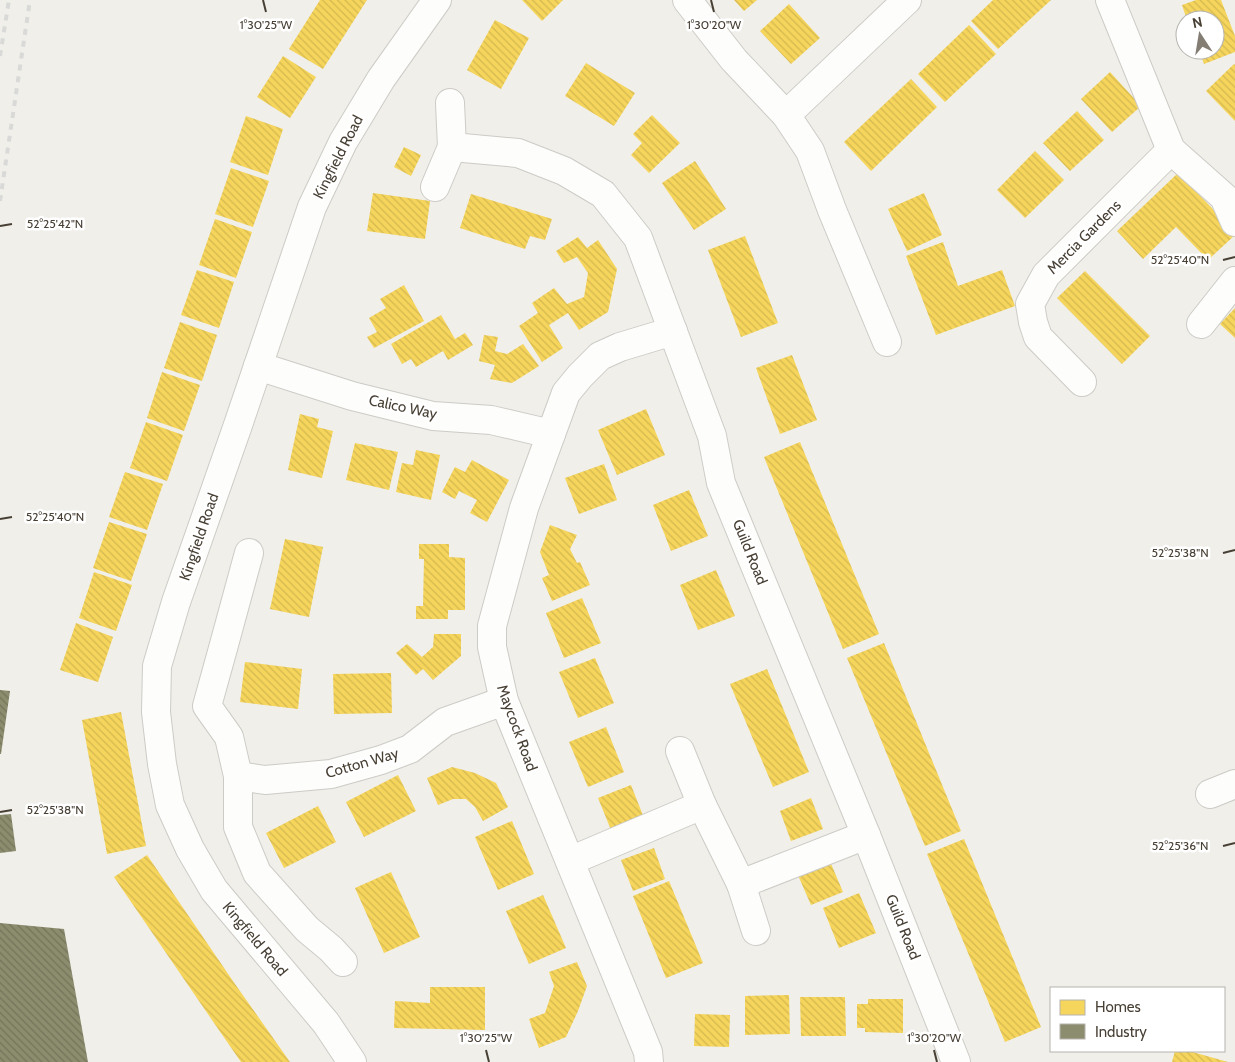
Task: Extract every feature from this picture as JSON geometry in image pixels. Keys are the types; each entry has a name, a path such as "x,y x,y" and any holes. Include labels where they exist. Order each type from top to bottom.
{"street":[{"name":"Kingfield Road","path":"352,1062 326,1023 214,890 190,849 170,805 162,764 156,712 157,666 176,602 312,207 343,142 381,79 437,0"},
{"path":"687,0 734,60 786,115 810,151 832,210 887,342"},
{"path":"786,115 907,0"},
{"path":"1110,0 1171,150 1224,197 1235,222"},
{"path":"435,187 452,147 450,104"},
{"name":"Guild Road","path":"452,147 518,153 564,171 603,194 638,238 712,436 722,483 866,835 956,1062"},
{"name":"Mercia Gardens","path":"1082,382 1038,337 1032,322 1030,304 1046,275 1171,150"},
{"path":"1200,324 1235,281"},
{"name":"Maycock Road","path":"649,1062 648,1052 504,701 492,647 492,626 524,508 566,393 600,356 620,347 673,331"},
{"name":"Calico Way","path":"258,366 352,396 433,416 491,420 552,434"},
{"path":"249,553 206,706 229,737 238,776 238,827 257,873 307,929 343,962"},
{"name":"Cotton Way","path":"238,776 265,780 331,774 348,770 410,749 445,722 504,701"},
{"path":"680,751 702,805 741,884 756,931"},
{"path":"1210,794 1235,784"},
{"path":"570,861 702,805"},
{"path":"741,884 866,835"}],"building: Homes":[{"path":"320,0 367,0 323,69 289,49"},
{"path":"522,0 563,0 542,21"},
{"path":"734,0 757,0 744,11"},
{"path":"993,0 1051,0 998,49 971,21"},
{"path":"1196,0 1221,0 1225,10 1184,10 1182,5"},
{"path":"789,4 820,38 791,64 760,31"},
{"path":"1225,10 1235,36 1235,52 1225,56"},
{"path":"495,20 529,38 501,89 467,70"},
{"path":"969,25 996,54 945,102 918,74"},
{"path":"283,56 316,77 290,118 257,97"},
{"path":"1203,60 1214,60 1204,64"},
{"path":"586,63 635,93 614,126 565,96"},
{"path":"1235,65 1235,121 1206,91"},
{"path":"1110,72 1141,106 1112,132 1081,99"},
{"path":"911,79 937,107 871,171 844,142"},
{"path":"1077,111 1104,140 1070,171 1043,143"},
{"path":"652,115 680,143 649,173 631,155 642,143 633,134"},
{"path":"246,116 283,129 268,175 230,162"},
{"path":"404,147 421,155 411,176 394,167"},
{"path":"1035,151 1064,180 1025,218 997,190"},
{"path":"695,161 726,209 694,230 662,183"},
{"path":"231,168 269,181 253,227 215,214"},
{"path":"1178,173 1235,232 1235,235 1208,260 1176,227 1143,259 1117,231"},
{"path":"373,193 430,201 425,239 367,231"},
{"path":"924,193 942,235 907,251 888,209"},
{"path":"471,194 552,219 545,240 530,236 525,249 460,228"},
{"path":"215,219 252,232 236,278 199,265"},
{"path":"745,236 778,323 741,337 708,250"},
{"path":"578,237 587,248 598,240 617,269 608,312 579,330 568,313 549,325 563,348 542,362 519,326 538,313 532,303 554,288 567,304 584,297 588,273 577,257 564,263 556,251"},
{"path":"943,242 958,286 1002,270 1015,306 936,335 906,256"},
{"path":"197,270 234,282 219,328 181,315"},
{"path":"1085,271 1150,336 1122,364 1057,298"},
{"path":"404,285 424,321 374,348 367,337 377,332 369,318 386,308 380,299"},
{"path":"1235,308 1235,338 1220,324"},
{"path":"441,315 455,339 465,333 473,345 448,360 443,351 416,367 411,359 402,364 391,344"},
{"path":"180,322 217,335 202,381 164,368"},
{"path":"484,335 498,337 495,351 507,354 523,344 539,366 512,383 490,379 495,365 479,361"},
{"path":"792,355 817,420 780,434 756,368"},
{"path":"162,372 200,385 184,431 147,418"},
{"path":"646,409 665,455 617,475 598,430"},
{"path":"300,414 319,419 317,427 333,431 322,478 288,470"},
{"path":"146,422 183,435 167,481 130,468"},
{"path":"800,442 879,634 843,649 764,457"},
{"path":"355,443 398,452 389,490 346,480"},
{"path":"416,450 440,455 431,500 396,492 402,463 413,465"},
{"path":"472,460 509,480 487,522 470,513 477,500 459,491 455,499 442,492 455,467 465,472"},
{"path":"604,464 617,500 579,514 565,478"},
{"path":"125,472 163,484 147,530 109,517"},
{"path":"689,490 708,536 671,551 653,505"},
{"path":"109,522 147,534 131,581 93,568"},
{"path":"550,525 577,535 570,549 577,563 580,562 590,585 552,601 542,578 549,575 540,552"},
{"path":"285,539 323,547 309,617 270,609"},
{"path":"419,544 449,544 449,557 465,558 465,610 448,610 448,619 416,619 416,606 423,606 424,559 419,559"},
{"path":"716,570 735,616 698,630 680,585"},
{"path":"94,572 132,585 116,631 79,618"},
{"path":"582,598 601,643 564,658 546,613"},
{"path":"76,623 113,637 98,682 60,670"},
{"path":"434,634 461,634 461,656 433,680 423,669 416,675 396,653 407,644 422,657 433,647"},
{"path":"884,643 961,831 925,846 847,658"},
{"path":"595,658 614,703 578,718 559,672"},
{"path":"245,662 302,669 298,709 240,702"},
{"path":"767,669 809,772 773,787 730,684"},
{"path":"391,673 392,713 334,714 333,674"},
{"path":"121,712 146,846 107,854 82,720"},
{"path":"606,727 624,772 588,787 569,742"},
{"path":"452,767 475,773 496,783 508,807 483,821 475,807 466,799 453,799 438,805 427,778"},
{"path":"398,775 416,811 364,837 346,802"},
{"path":"631,785 644,818 611,830 598,798"},
{"path":"811,798 823,829 791,841 780,811"},
{"path":"318,806 336,842 284,868 266,833"},
{"path":"512,821 534,874 498,890 475,837"},
{"path":"964,839 1041,1027 1005,1042 927,854"},
{"path":"654,848 665,879 633,891 621,860"},
{"path":"147,855 290,1062 241,1062 114,877"},
{"path":"829,859 843,892 811,905 797,873"},
{"path":"391,872 420,937 384,953 355,888"},
{"path":"669,881 703,963 666,978 633,896"},
{"path":"859,893 876,933 839,948 823,908"},
{"path":"543,895 566,948 529,964 506,911"},
{"path":"577,962 587,986 578,1011 566,1037 539,1048 529,1019 545,1013 554,986 549,972"},
{"path":"430,987 485,987 485,1030 394,1028 395,1001 430,1003"},
{"path":"789,995 790,1034 745,1035 745,996"},
{"path":"800,997 845,997 846,1036 801,1036"},
{"path":"868,999 903,999 903,1033 865,1032 865,1028 857,1028 857,1004 868,1004"},
{"path":"695,1014 730,1015 729,1047 694,1046"},
{"path":"1175,1052 1193,1052 1228,1062 1172,1062"}],"building: Industry":[{"path":"0,690 10,691 1,754 0,754"},
{"path":"11,814 16,851 0,853 0,815"},
{"path":"0,923 64,929 88,1062 0,1062"}],"railway":[{"path":"0,56 9,0"},
{"path":"0,201 30,0"}]}
